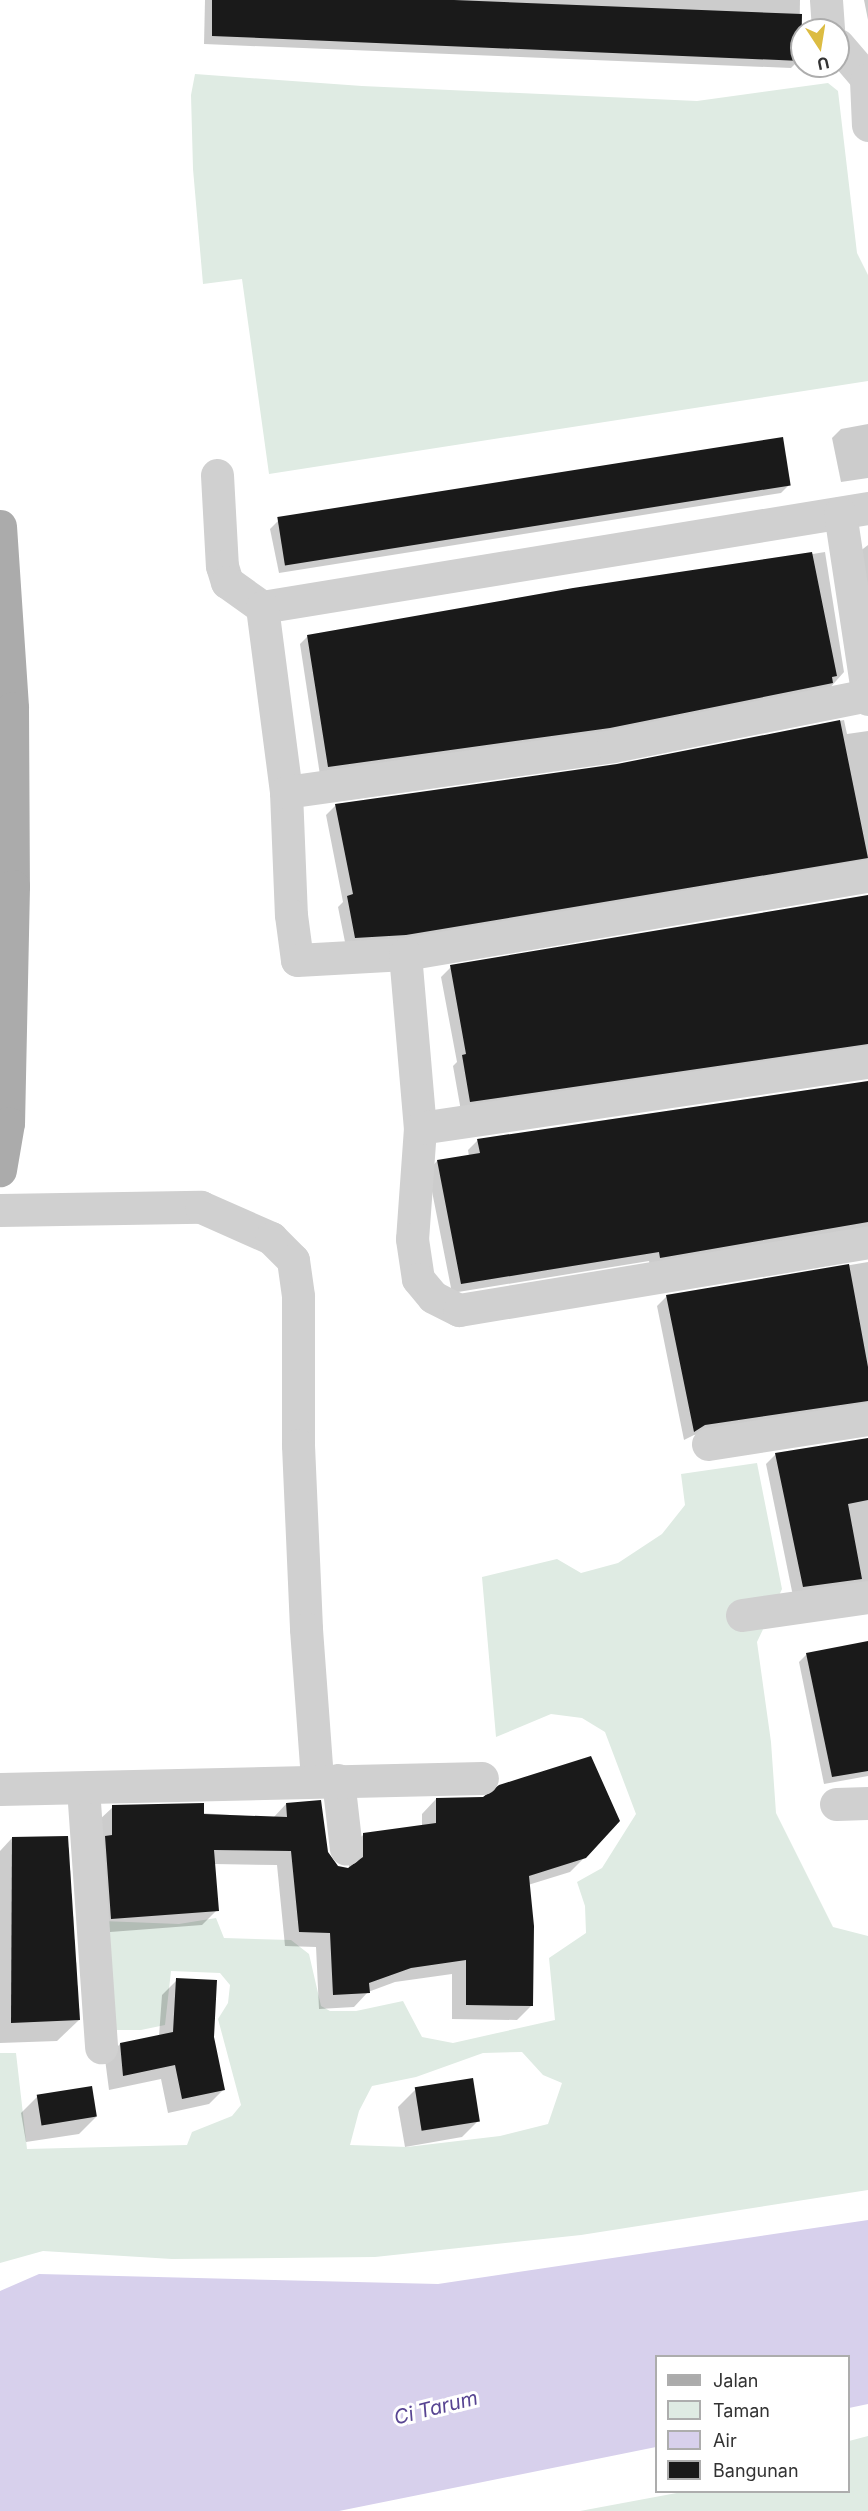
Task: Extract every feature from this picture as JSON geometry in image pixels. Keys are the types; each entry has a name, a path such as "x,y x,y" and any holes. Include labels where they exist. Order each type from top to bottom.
{"main road":[{"path":"0,526 12,708 13,874 8,1123 0,1170"}],"street":[{"path":"826,0 827,18"},
{"path":"850,59 867,80 868,124"},
{"path":"217,475 222,566 227,582 262,607 854,510 868,697 613,746 286,792"},
{"path":"262,607 286,792 291,915 297,960 405,954 868,876"},
{"path":"405,954 420,1128 412,1239 418,1279 433,1297 459,1310 868,1242"},
{"path":"420,1128 868,1062"},
{"path":"0,1210 201,1207 271,1238 293,1260 298,1296 298,1445 305,1617 327,1780 346,1849"},
{"path":"708,1444 868,1419"},
{"path":"742,1616 868,1596"},
{"path":"0,1789 482,1778"},
{"path":"83,1788 101,2047"},
{"path":"836,1804 868,1803"}],"green space":[{"path":"195,74 362,86 697,101 828,83 838,91 857,253 868,275 868,381 269,474 242,279 203,284 193,169 191,95"},
{"path":"757,1463 782,1589 757,1642 771,1742 776,1813 833,1927 868,1936 868,2190 581,2235 375,2257 172,2259 43,2251 0,2263 0,2053 16,2053 27,2149 187,2145 192,2132 232,2116 241,2105 218,2019 228,2003 230,1985 220,1973 171,1971 165,2025 141,2030 112,2030 102,1921 179,1924 216,1918 224,1938 291,1940 309,1954 321,2006 330,2011 356,2011 403,2001 422,2037 453,2043 555,2020 549,1958 586,1933 585,1906 577,1882 602,1868 636,1814 605,1732 582,1718 551,1714 496,1737 482,1577 557,1559 581,1573 618,1563 662,1534 685,1505 681,1474","holes":["522,2052 543,2075 562,2083 548,2124 500,2136 407,2147 350,2145 359,2111 372,2086 416,2077 483,2053"]},
{"path":"868,2436 868,2511 580,2511 677,2493 850,2493 850,2441"}],"water":[{"name":"Ci Tarum","path":"868,2220 868,2404 850,2408 850,2355 655,2355 655,2447 339,2511 0,2511 0,2291 39,2274 438,2284"}],"building":[{"path":"212,0 454,0 802,14 802,18 790,18 790,61 212,36"},
{"path":"783,437 791,485 285,565 277,517"},
{"path":"812,552 837,676 832,677 833,683 610,728 328,767 307,635 573,588"},
{"path":"840,720 868,858 406,935 355,938 347,896 353,894 335,804 617,764"},
{"path":"868,895 868,1044 470,1102 462,1055 466,1054 450,965"},
{"path":"868,1081 868,1222 660,1258 659,1252 461,1284 437,1160 480,1153 477,1139"},
{"path":"849,1264 868,1367 868,1401 705,1425 694,1432 666,1295"},
{"path":"868,1438 868,1500 848,1504 862,1579 803,1587 775,1453"},
{"path":"868,1641 868,1771 832,1777 806,1653"},
{"path":"591,1756 620,1821 586,1858 529,1876 534,1926 533,2006 466,2005 466,1960 411,1968 369,1983 370,1993 333,1995 330,1933 299,1932 291,1851 214,1850 219,1911 111,1919 105,1836 112,1835 112,1805 204,1803 204,1814 287,1817 286,1803 321,1800 328,1852 338,1866 348,1868 363,1857 363,1833 436,1823 436,1798 483,1797 499,1785"},
{"path":"68,1836 80,2020 11,2023 12,1837"},
{"path":"176,1978 217,1980 214,2037 225,2090 182,2099 175,2065 123,2076 120,2043 173,2032"},
{"path":"473,2078 480,2121 422,2131 415,2087"},
{"path":"92,2086 97,2117 42,2125 37,2095"}]}
